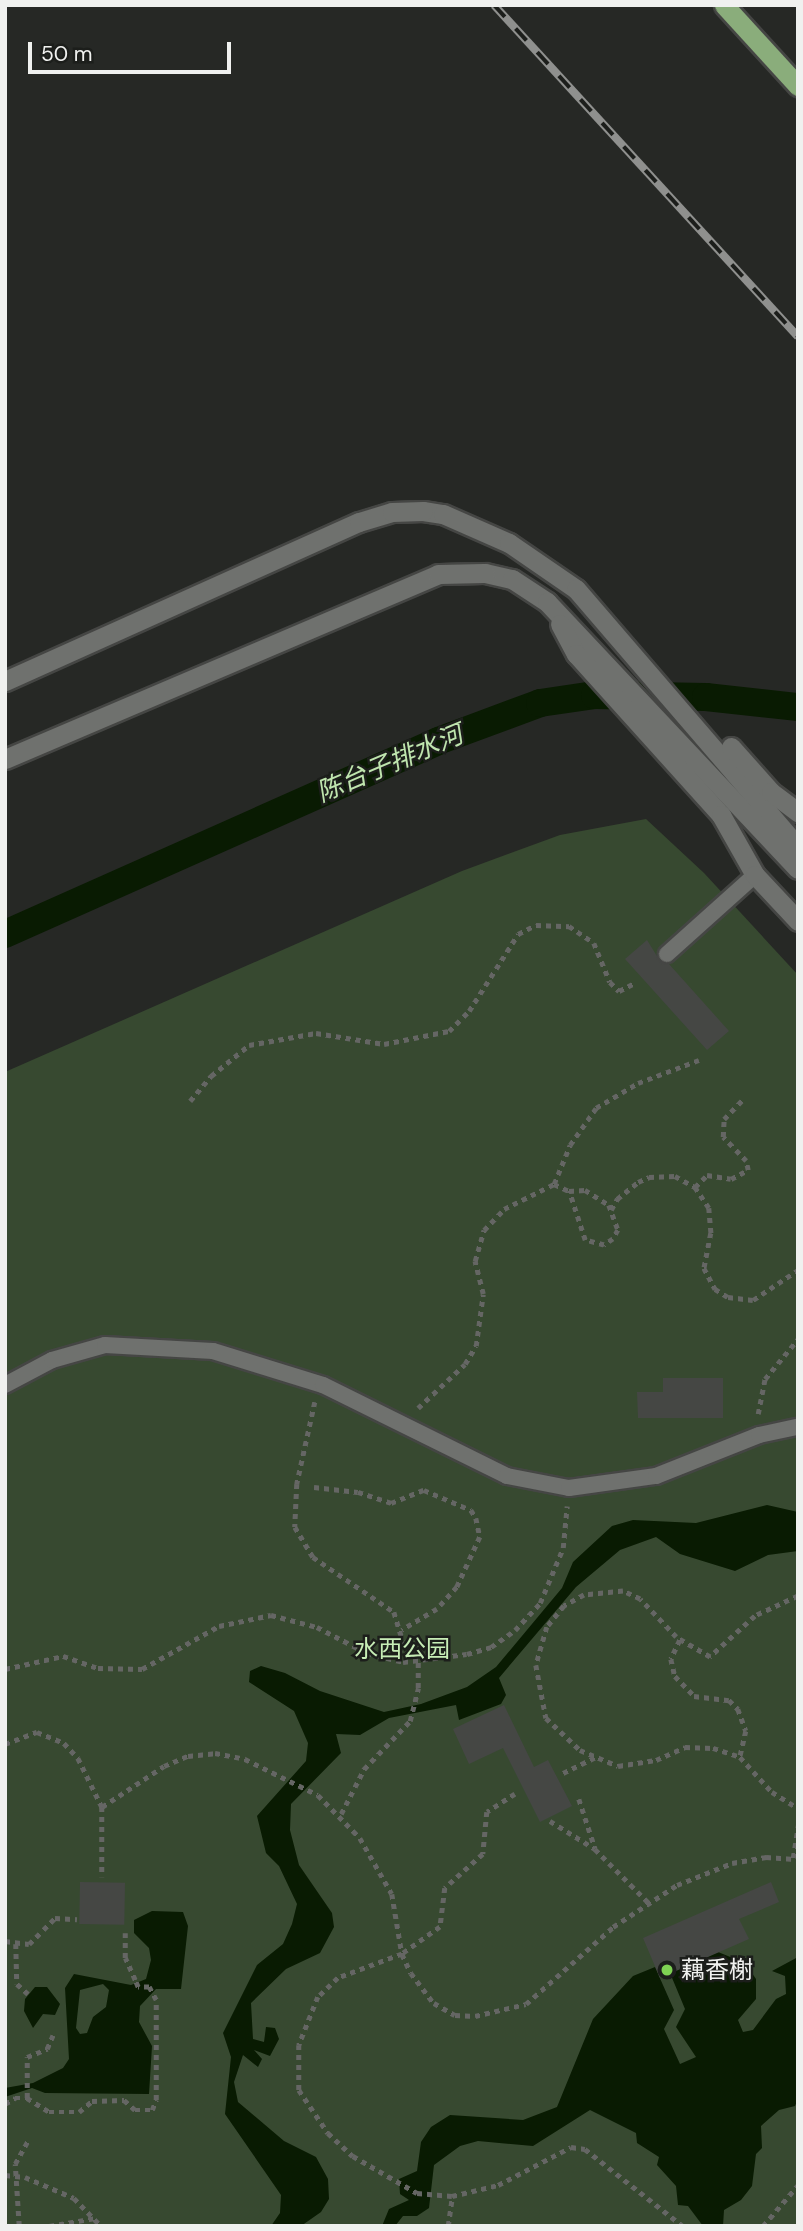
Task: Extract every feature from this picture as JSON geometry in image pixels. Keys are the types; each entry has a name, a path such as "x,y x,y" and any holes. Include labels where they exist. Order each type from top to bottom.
{"highway":[{"path":"724,5 798,86"}],"street":[{"path":"5,681 359,522 392,512 423,511 443,514 509,543 576,589 634,647 737,764 798,847"},
{"path":"5,759 438,574 485,573 512,579 547,602 590,658 692,769 798,869"},
{"path":"737,764 798,812"},
{"path":"692,769 755,875 798,921"}],"lane":[{"path":"667,954 755,875"},
{"path":"5,1385 52,1360 105,1345 213,1352 319,1384 507,1476 569,1488 656,1476 760,1436 798,1427"}],"path":[{"path":"190,1101 219,1068 249,1045 316,1033 384,1044 449,1031 469,1011 518,934 536,925 569,926 594,943 610,982 619,991 635,983"},
{"path":"405,1425 426,1397 465,1364 476,1346 483,1294 475,1261 484,1230 504,1209 554,1184 570,1145 596,1108 638,1083 699,1060"},
{"path":"695,1187 707,1175 732,1179 748,1170 747,1161 723,1137 724,1119 743,1099"},
{"path":"611,1210 625,1192 649,1177 675,1176 695,1187 712,1219 704,1268 715,1289 728,1297 753,1300 798,1270"},
{"path":"554,1184 569,1191 599,1196 611,1210 618,1230 604,1245 595,1245 580,1229 569,1191"},
{"path":"760,1436 765,1379 798,1339"},
{"path":"319,1384 297,1484 295,1527 313,1557 334,1575 382,1600 394,1612 402,1630 398,1660"},
{"path":"314,1487 358,1492 391,1503 424,1490 471,1510 476,1518 480,1537 457,1587 436,1609 402,1630"},
{"path":"5,1669 62,1656 98,1668 142,1670 219,1626 271,1615 317,1627 367,1653 398,1660 447,1660 491,1647 527,1618 552,1579 563,1548 569,1488"},
{"path":"798,1596 755,1616 710,1657 680,1640 640,1599 623,1591 584,1595 564,1606 547,1627 536,1665 537,1689 546,1718 580,1750 618,1766 656,1760 685,1747 740,1757 772,1792 798,1808"},
{"path":"680,1640 671,1659 675,1676 694,1696 729,1700 738,1709 747,1731 740,1757"},
{"path":"341,1814 364,1769 410,1721 415,1700 418,1662"},
{"path":"5,1744 37,1732 64,1743 78,1758 102,1807 102,1877"},
{"path":"102,1807 164,1766 188,1756 215,1753 245,1759 309,1790 341,1814 392,1894 402,1954 420,1988 434,2003 455,2015 500,2012 544,1992 591,1945 677,1885 732,1863 795,1858 798,1825"},
{"path":"563,1773 596,1757"},
{"path":"515,1794 487,1812 483,1854 445,1888 440,1927 402,1954 338,1978 318,1997 299,2045 296,2069 299,2090 328,2133 399,2186 437,2196 452,2196 498,2185 571,2147 585,2149 683,2226"},
{"path":"579,1799 595,1849"},
{"path":"550,1821 595,1849 649,1903"},
{"path":"5,1941 29,1944 55,1918 77,1919"},
{"path":"5,2104 15,2098 27,2098 48,2112 79,2112 92,2101 124,2100 135,2110 152,2110 156,2100 154,1996 149,1987 138,1987 125,1958 125,1933"},
{"path":"16,1944 17,1984 27,1994"},
{"path":"27,2098 27,2057 47,2049 53,2035"},
{"path":"19,2226 15,2176 18,2151 28,2141"},
{"path":"5,2175 66,2193 96,2218 101,2226"},
{"path":"763,2226 798,2186"},
{"path":"448,2226 452,2196"},
{"path":"49,2226 96,2218"}],"green space":[{"name":"水西公园","path":"646,819 704,873 798,975 798,2226 5,2226 5,1072 462,871 560,835"}],"shaded area":[{"path":"767,1505 798,1512 798,1551 768,1555 735,1571 680,1554 656,1537 620,1550 576,1587 499,1678 506,1695 501,1704 459,1720 456,1705 389,1718 360,1735 336,1734 341,1753 291,1804 290,1830 299,1865 332,1913 334,1927 320,1953 286,1969 251,2003 253,2039 264,2042 266,2027 275,2028 279,2039 270,2056 254,2050 262,2059 258,2067 243,2055 234,2082 238,2102 284,2141 316,2157 328,2179 329,2199 321,2212 301,2226 271,2226 280,2213 281,2195 225,2114 231,2057 223,2033 257,1965 283,1944 292,1924 297,1904 279,1866 266,1853 257,1816 306,1761 308,1743 294,1711 249,1682 250,1671 261,1666 285,1673 320,1691 384,1712 421,1704 467,1687 496,1667 562,1588 573,1562 612,1526 633,1520 696,1523"},
{"path":"152,1911 183,1912 188,1926 181,1989 156,1989 140,2006 139,2022 152,2046 149,2094 45,2093 32,2088 5,2097 5,2088 33,2083 63,2068 69,2059 65,1988 74,1974 131,1985 146,1979 151,1960 149,1948 134,1933 134,1920","holes":["103,1984 109,1990 106,2007 93,2017 87,2033 80,2034 76,2028 80,1990"]},
{"path":"718,1952 745,1963 756,1979 756,1999 738,2020 743,2032 753,2030 776,1999 786,1994 785,1976 772,1971 798,1957 798,2099 795,2106 779,2110 761,2126 762,2148 756,2154 752,2186 741,2200 724,2210 723,2226 703,2226 688,2206 678,2205 676,2186 657,2165 659,2157 637,2143 636,2133 590,2110 533,2146 478,2141 460,2146 434,2165 429,2208 417,2216 403,2216 395,2226 382,2226 389,2209 409,2200 400,2194 399,2179 417,2171 421,2142 431,2127 450,2115 523,2120 557,2107 593,2019 633,1976 655,1967 674,2010 664,2029 680,2064 696,2057 676,2027 685,2009 670,1973"},
{"path":"35,1987 47,1987 60,2004 55,2015 43,2014 33,2028 24,2011 25,1999"}],"building":[{"path":"647,940 660,961 669,964 729,1031 707,1050 625,959"},
{"path":"663,1378 723,1378 723,1418 638,1418 637,1392 663,1392"},
{"path":"504,1705 534,1767 548,1760 572,1806 540,1822 503,1748 469,1764 453,1729"},
{"path":"80,1882 125,1883 124,1925 79,1924"},
{"name":"藕香榭","path":"771,1882 779,1902 739,1919 749,1939 660,1978 643,1938"}],"waterway":[{"name":"陈台子排水河","path":"5,934 438,741 540,703 595,695 706,697 798,707"}],"railway":[{"path":"494,5 798,337"}],"place":[{"name":"藕香榭","path":"667,1970"}]}
